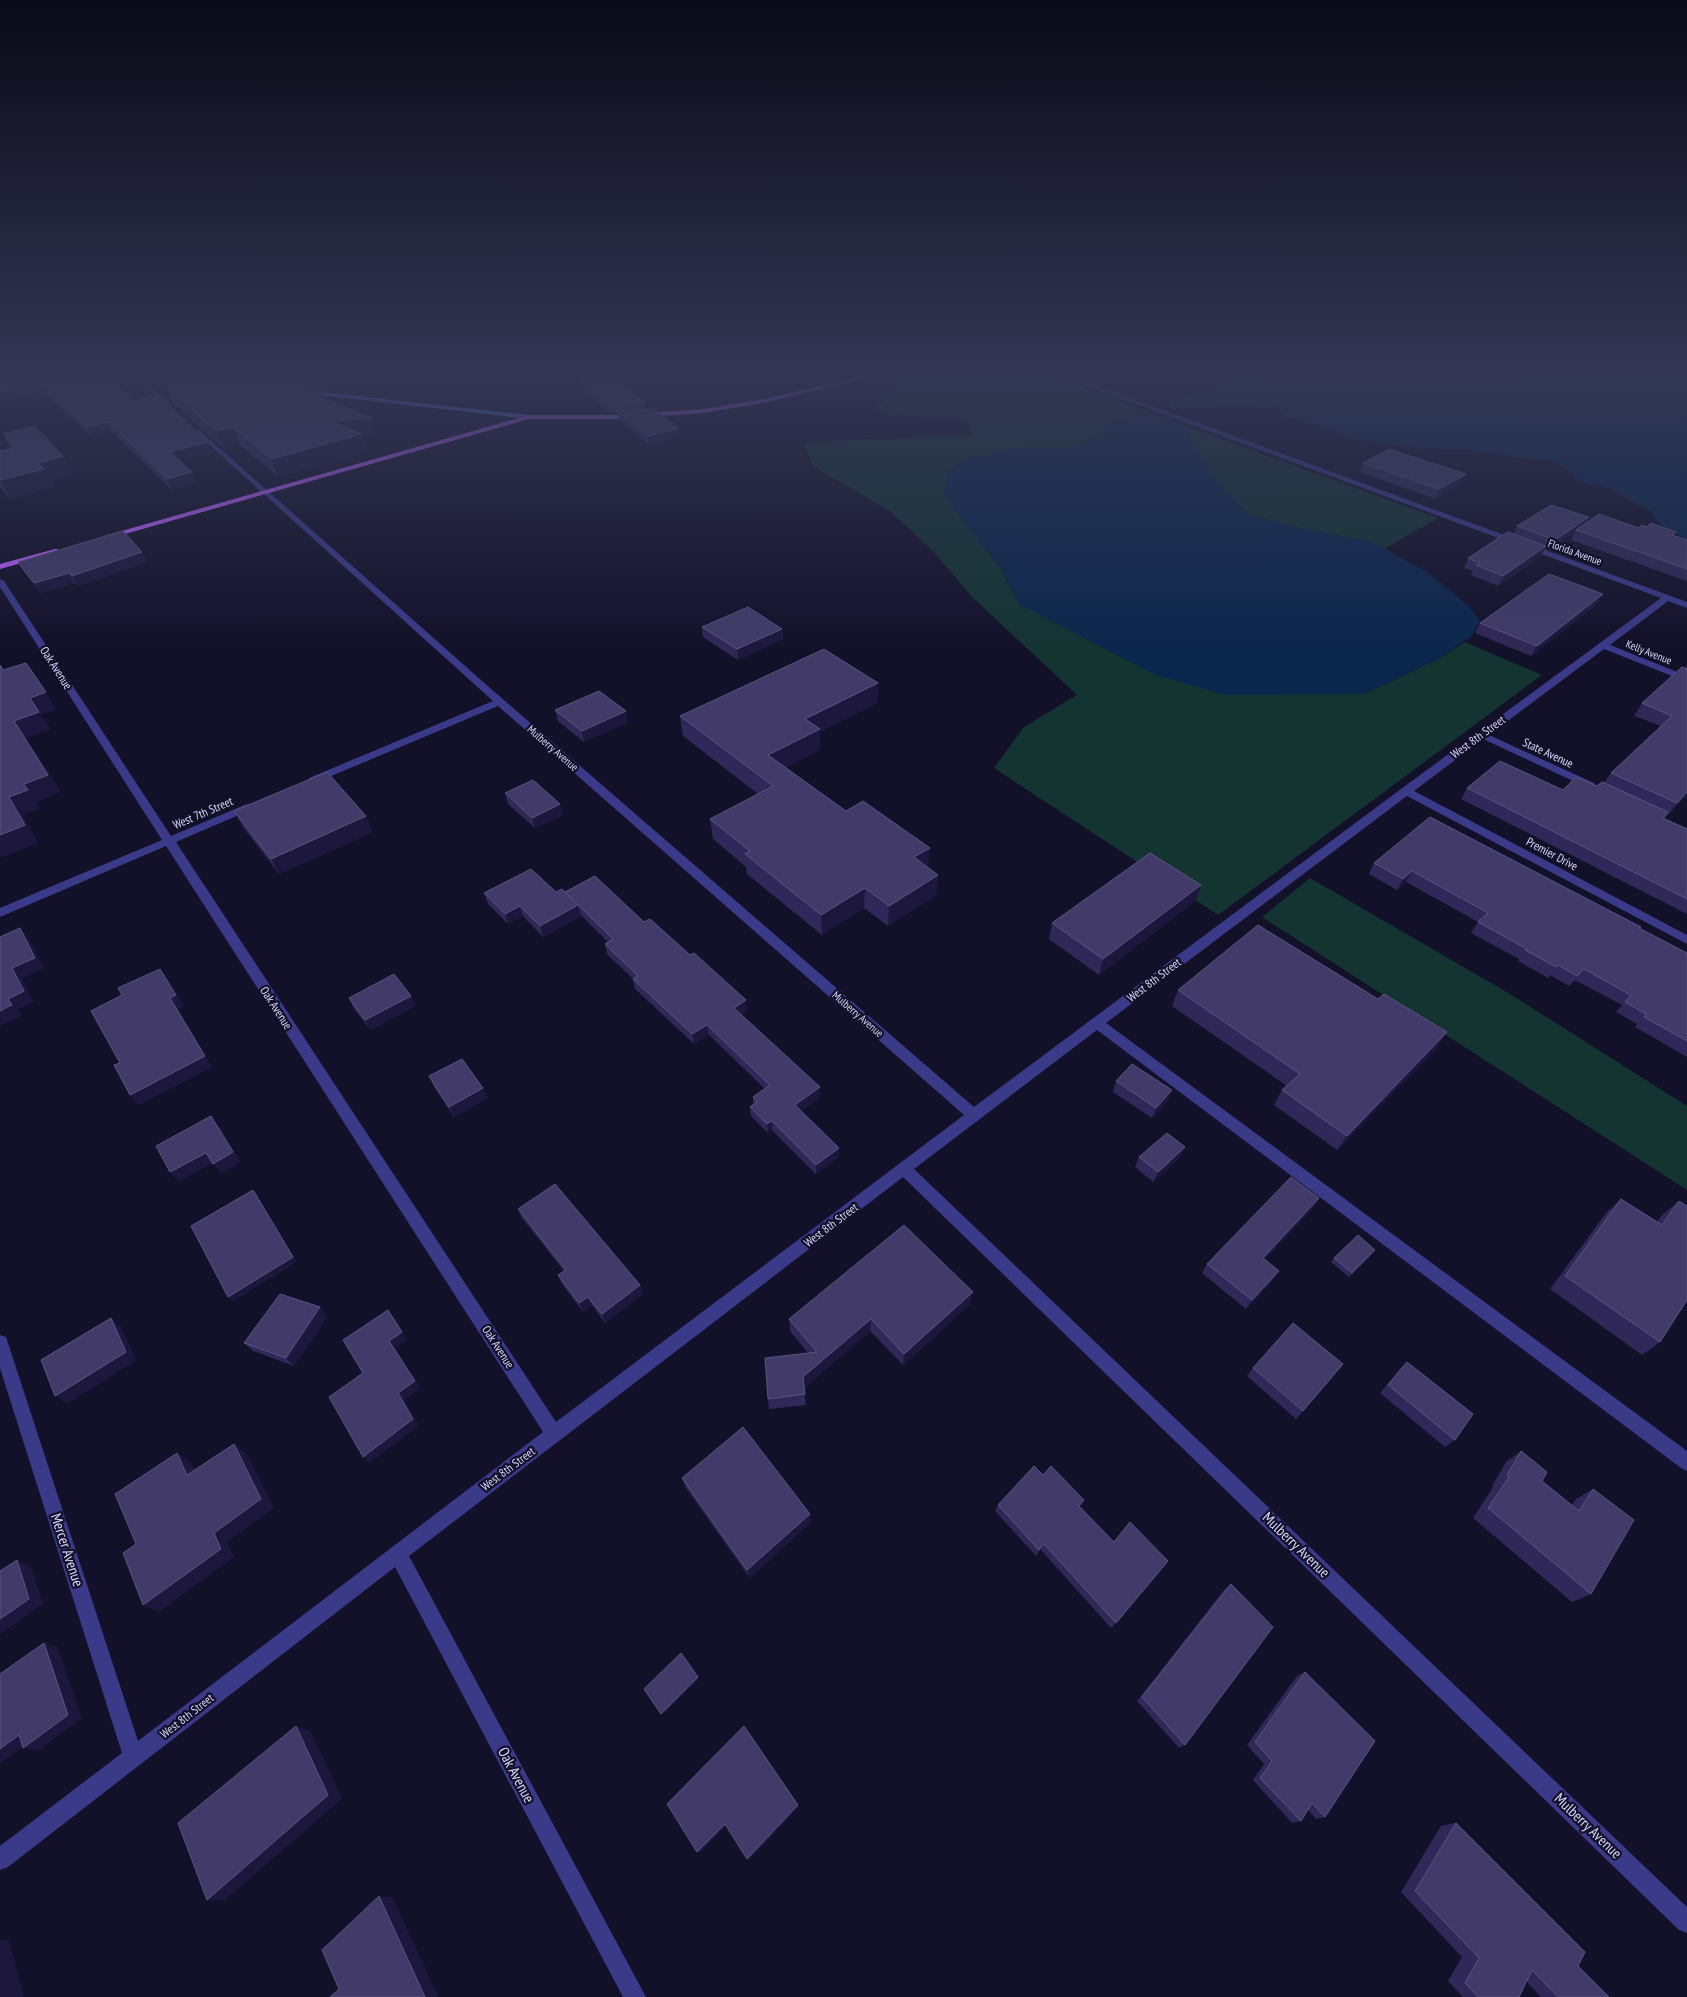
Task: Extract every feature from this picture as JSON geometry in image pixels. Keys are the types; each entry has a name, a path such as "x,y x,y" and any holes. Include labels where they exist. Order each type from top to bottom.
{"main road":[{"path":"101,538 347,468"},
{"path":"0,567 64,549"}],"street":[{"name":"Mulberry Avenue","path":"237,468 499,702 974,1116"},
{"name":"Florida Avenue","path":"1312,468 1687,605"},
{"name":"Oak Avenue","path":"0,582 554,1434"},
{"name":"West 8th Street","path":"0,1858 554,1434 1097,1023 1405,791 1667,598"},
{"name":"Kelly Avenue","path":"1603,646 1687,679"},
{"path":"306,783 499,702"},
{"name":"State Avenue","path":"1481,735 1597,789"},
{"name":"Premier Drive","path":"1405,791 1687,940"},
{"name":"West 7th Street","path":"0,913 259,802"},
{"path":"1097,1023 1687,1462"},
{"name":"Mulberry Avenue","path":"905,1169 1687,1922"},
{"name":"Mercer Avenue","path":"0,1343 133,1757"},
{"name":"Oak Avenue","path":"398,1553 635,1997"}],"green space":[{"path":"816,468 966,468 944,496 999,566 1020,605 1364,694 1438,659 1465,642 1542,675 1218,915 994,768 1024,727 1077,695 972,597 934,552 890,511"},
{"path":"1207,468 1302,468 1438,518 1384,549 1372,542 1304,529 1250,515 1220,487"},
{"path":"1310,878 1510,994 1687,1106 1687,1190 1262,917"}],"water":[{"path":"951,468 1208,468 1220,486 1250,515 1304,529 1372,542 1426,571 1469,606 1480,621 1472,636 1438,659 1364,694 1225,695 1156,675 1020,605 999,566 944,496 948,470"},
{"path":"1565,468 1687,468 1687,540 1663,527 1651,512 1609,488 1577,481 1573,473"}],"building":[{"path":"0,468 44,469 0,480"},
{"path":"156,468 188,468 192,472 167,479"},
{"path":"1378,468 1448,468 1466,474 1439,489"},
{"path":"1551,505 1589,517 1555,540 1517,526"},
{"path":"1599,514 1639,528 1642,525 1647,527 1651,523 1676,532 1672,535 1687,540 1687,569 1576,530"},
{"path":"123,531 142,552 72,576 69,573 34,583 18,562"},
{"path":"1508,532 1546,546 1503,576 1476,565 1480,563 1468,558"},
{"path":"1549,574 1603,594 1537,646 1480,623"},
{"path":"748,607 782,629 737,649 702,627"},
{"path":"824,649 878,683 805,719 820,729 768,755 846,811 863,801 930,848 914,857 938,875 889,906 865,888 821,915 745,854 750,851 710,819 773,786 680,716"},
{"path":"26,663 46,692 30,698 39,712 14,721 48,775 24,784 28,790 9,797 25,825 0,835 0,665 3,670"},
{"path":"1682,667 1687,669 1687,792 1677,803 1611,773 1672,716 1642,703"},
{"path":"599,691 626,711 582,731 555,710"},
{"path":"1500,761 1563,790 1576,777 1597,786 1602,782 1668,812 1663,818 1687,829 1687,899 1467,788"},
{"path":"327,772 366,816 271,859 234,811"},
{"path":"533,780 560,804 532,818 505,793"},
{"path":"1430,817 1687,953 1687,1041 1644,1017 1646,1014 1625,1002 1631,995 1584,969 1577,976 1558,965 1556,967 1478,922 1488,913 1412,871 1403,879 1374,863"},
{"path":"1150,853 1201,885 1103,959 1052,923"},
{"path":"531,869 556,892 562,889 578,905 540,926 520,906 505,914 484,893"},
{"path":"595,876 644,922 650,919 690,955 694,953 746,1000 734,1008 820,1087 795,1105 839,1148 816,1165 772,1121 767,1124 750,1107 757,1102 753,1097 770,1085 707,1025 692,1034 633,979 638,976 605,944 613,939 565,892"},
{"path":"1258,925 1378,999 1384,994 1447,1032 1347,1136 1282,1090 1300,1074 1178,990"},
{"path":"20,928 35,958 12,968 24,991 8,999 12,1005 0,1011 0,937"},
{"path":"160,969 176,995 170,998 205,1056 130,1095 114,1065 120,1063 91,1011 122,995 118,988"},
{"path":"394,974 411,996 365,1020 349,998"},
{"path":"462,1059 483,1088 449,1107 429,1076"},
{"path":"1132,1064 1172,1090 1156,1108 1116,1081"},
{"path":"211,1116 233,1152 213,1164 206,1153 170,1172 156,1146"},
{"path":"1167,1133 1185,1147 1158,1172 1139,1157"},
{"path":"1291,1177 1319,1198 1263,1258 1279,1271 1252,1300 1207,1264"},
{"path":"555,1184 640,1285 602,1314 588,1297 579,1303 558,1275 566,1270 518,1209"},
{"path":"253,1190 293,1257 228,1297 191,1226"},
{"path":"1621,1199 1662,1225 1679,1201 1687,1206 1687,1300 1660,1342 1565,1276"},
{"path":"904,1225 973,1292 904,1354 871,1319 803,1377 805,1394 768,1399 765,1358 817,1352 789,1319"},
{"path":"1358,1235 1375,1250 1352,1273 1334,1258"},
{"path":"280,1294 320,1307 286,1358 244,1343"},
{"path":"388,1310 402,1332 389,1341 415,1381 398,1393 413,1419 363,1457 329,1397 363,1373 343,1340"},
{"path":"111,1318 126,1352 55,1396 41,1360"},
{"path":"1293,1323 1343,1364 1303,1411 1253,1368"},
{"path":"1407,1362 1473,1414 1455,1440 1388,1385"},
{"path":"743,1427 810,1514 747,1570 682,1478"},
{"path":"234,1444 261,1499 214,1533 221,1549 143,1605 123,1553 136,1544 115,1494 177,1453 187,1475"},
{"path":"1521,1451 1547,1472 1542,1481 1579,1511 1593,1489 1634,1520 1591,1594 1488,1508 1509,1477 1507,1475"},
{"path":"1034,1466 1043,1475 1051,1466 1084,1500 1079,1506 1114,1542 1130,1522 1168,1561 1116,1623 1044,1544 1039,1550 998,1505"},
{"path":"17,1560 29,1599 0,1619 0,1571"},
{"path":"1231,1584 1273,1627 1185,1745 1142,1697"},
{"path":"44,1643 68,1715 23,1748 19,1735 0,1749 0,1674"},
{"path":"681,1653 698,1677 661,1714 644,1689"},
{"path":"1305,1672 1375,1741 1325,1817 1312,1803 1301,1821 1260,1778 1272,1761 1255,1742"},
{"path":"296,1726 328,1795 207,1900 178,1823"},
{"path":"744,1726 798,1805 747,1859 725,1824 697,1852 667,1804"},
{"path":"1456,1823 1585,1952 1578,1966 1609,1997 1558,1997 1532,1970 1519,1997 1478,1997 1465,1983 1479,1958 1415,1891"},
{"path":"379,1896 425,1997 330,1997 339,1989 322,1950"}]}
